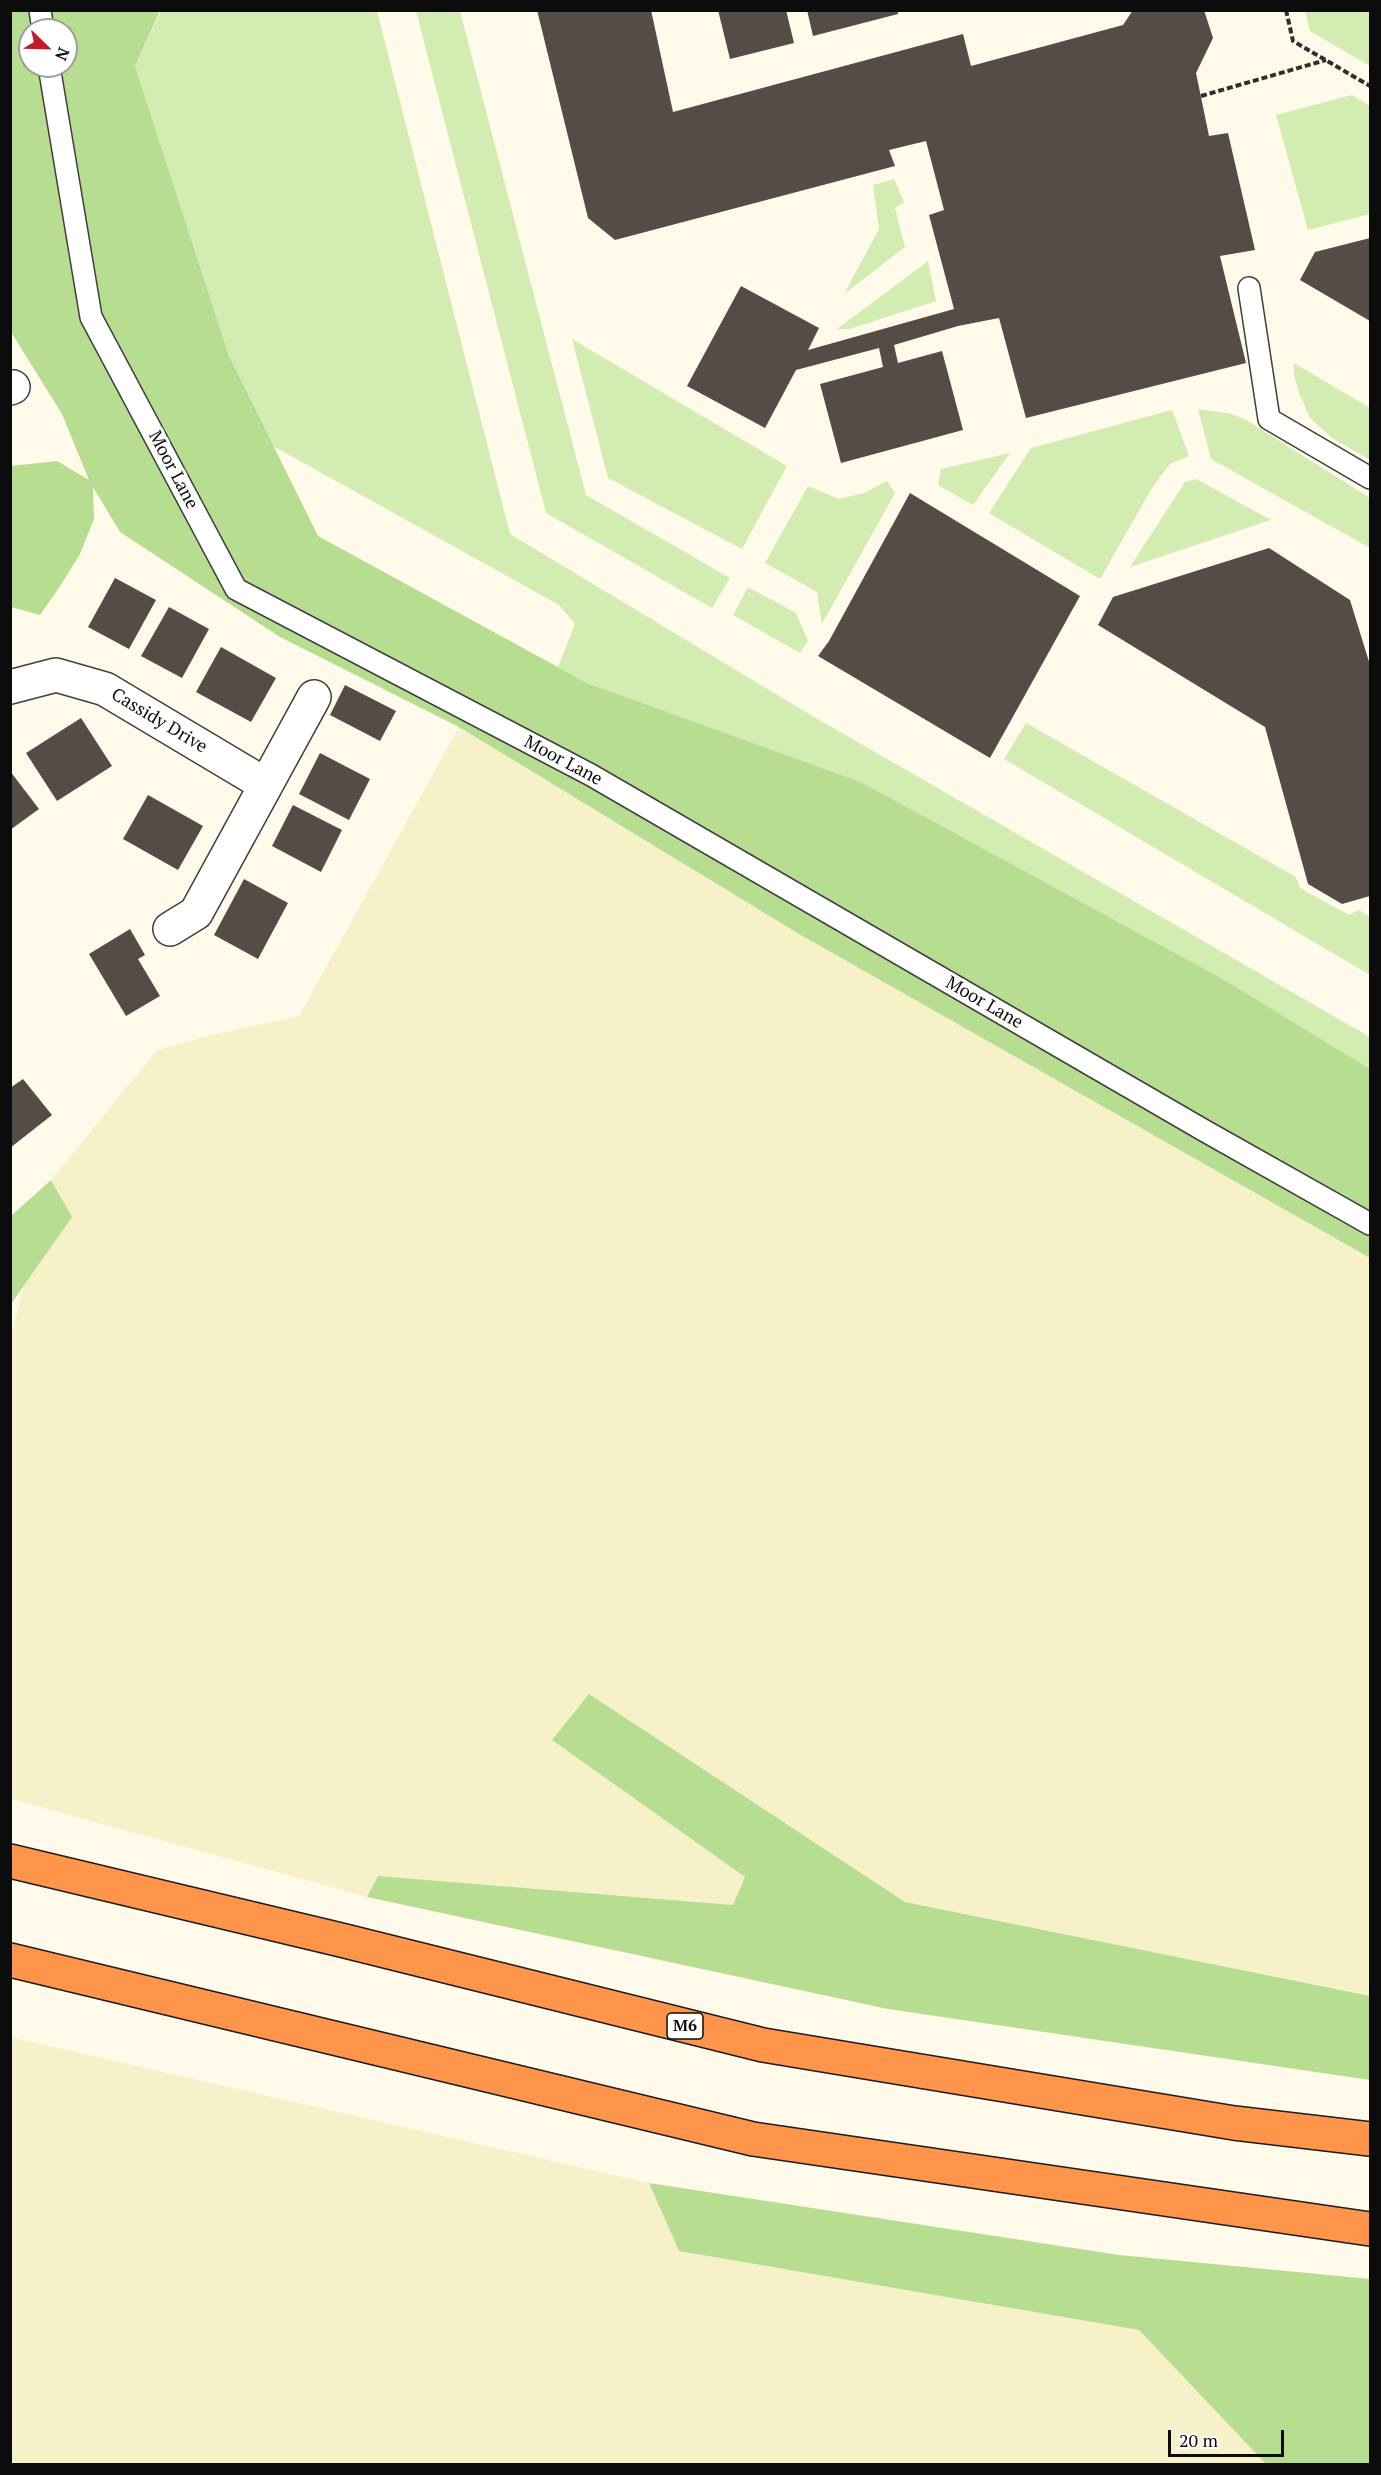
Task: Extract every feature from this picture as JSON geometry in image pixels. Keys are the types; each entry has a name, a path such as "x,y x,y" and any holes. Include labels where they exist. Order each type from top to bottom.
{"highway":[{"name":"M6","path":"10,1861 341,1940 763,2045 1234,2122 1371,2139"},
{"path":"10,1960 753,2139 1371,2229"}],"street":[{"name":"Cassidy Drive","path":"10,687 56,675 105,689 266,785"},
{"path":"170,929 196,913 314,697"}],"lane":[{"name":"Moor Lane","path":"52,78 91,317 236,589 591,775 1205,1131 1371,1224"},
{"path":"1249,288 1269,419 1371,478"}],"path":[{"path":"1286,10 1293,41 1371,86"},
{"path":"1201,96 1326,60"}],"shaded area":[{"path":"459,727 799,934 1370,1258 1370,1996 905,1902 590,1695 552,1740 745,1877 733,1905 378,1876 367,1897 11,1799 11,1335 51,1180 157,1050 211,1035 299,1016"},
{"path":"10,2037 649,2183 679,2251 1139,2330 1266,2464 11,2464"}],"green space":[{"path":"11,11 160,11 135,66 229,356 318,536 587,683 861,782 1223,979 1370,1069 1370,1258 799,934 459,727 280,637 120,532 93,487 94,519 80,554 59,588 40,615 11,607 11,466 57,461 89,480 62,414 11,332"},
{"path":"161,11 377,11 510,534 816,718 1370,1037 1370,1069 1223,979 861,782 587,683 558,667 575,624 559,605 273,446 229,356 135,66"},
{"path":"416,11 460,11 586,495 730,578 712,608 546,513"},
{"path":"1305,11 1370,11 1370,66 1310,31"},
{"path":"1352,95 1370,106 1370,214 1308,230 1276,115"},
{"path":"894,179 904,202 895,208 905,247 844,294 879,229 873,185"},
{"path":"928,261 936,301 850,329 837,329"},
{"path":"572,339 787,466 742,549 608,478"},
{"path":"1294,363 1370,408 1370,460 1332,438 1310,418 1299,393 1294,375"},
{"path":"1198,409 1232,414 1248,421 1370,498 1370,548 1211,459"},
{"path":"1172,410 1189,456 1170,464 1152,488 1100,579 989,513 1031,448"},
{"path":"1010,453 973,505 938,485 941,469"},
{"path":"1196,479 1271,520 1130,567 1185,482"},
{"path":"887,481 895,493 822,624 817,592 765,563 808,486 839,499 864,493"},
{"path":"748,587 796,613 808,641 800,653 733,615"},
{"path":"1026,723 1296,877 1300,888 1349,915 1359,910 1370,917 1370,975 1004,759"},
{"path":"51,1180 72,1217 11,1304 11,1216"},
{"path":"589,1694 905,1902 1370,1996 1370,2080 888,2009 367,1897 378,1876 733,1905 745,1877 552,1740"},
{"path":"649,2183 1119,2255 1370,2279 1370,2464 1266,2464 1139,2330 679,2251"}],"building":[{"path":"537,10 651,10 673,112 963,34 971,66 1123,25 1133,10 1204,10 1213,38 1196,73 1209,136 1228,133 1255,250 1220,256 1246,363 1026,418 999,318 958,326 894,345 898,363 942,351 963,430 841,463 820,384 883,367 879,348 796,370 765,428 687,386 741,286 819,328 808,350 954,309 929,215 944,210 926,141 889,150 895,166 615,240 588,218"},
{"path":"718,10 786,10 794,43 730,59"},
{"path":"807,10 898,10 898,14 813,36"},
{"path":"1370,238 1370,321 1300,280 1315,252"},
{"path":"910,493 1080,596 990,758 818,656 829,641"},
{"path":"1269,548 1350,600 1370,665 1370,896 1342,904 1308,884 1265,727 1098,625 1113,597"},
{"path":"115,578 156,600 129,649 88,627"},
{"path":"169,607 209,629 182,678 141,656"},
{"path":"221,647 276,678 251,722 196,692"},
{"path":"345,685 396,711 380,741 330,715"},
{"path":"81,718 112,766 57,801 26,753"},
{"path":"320,753 370,779 349,820 299,794"},
{"path":"10,771 39,809 10,830"},
{"path":"148,795 203,826 178,870 123,839"},
{"path":"293,805 342,830 321,872 272,846"},
{"path":"244,879 288,903 258,959 214,935"},
{"path":"130,929 145,955 138,959 160,996 126,1016 89,954"},
{"path":"23,1079 52,1115 10,1148 10,1088"}]}
